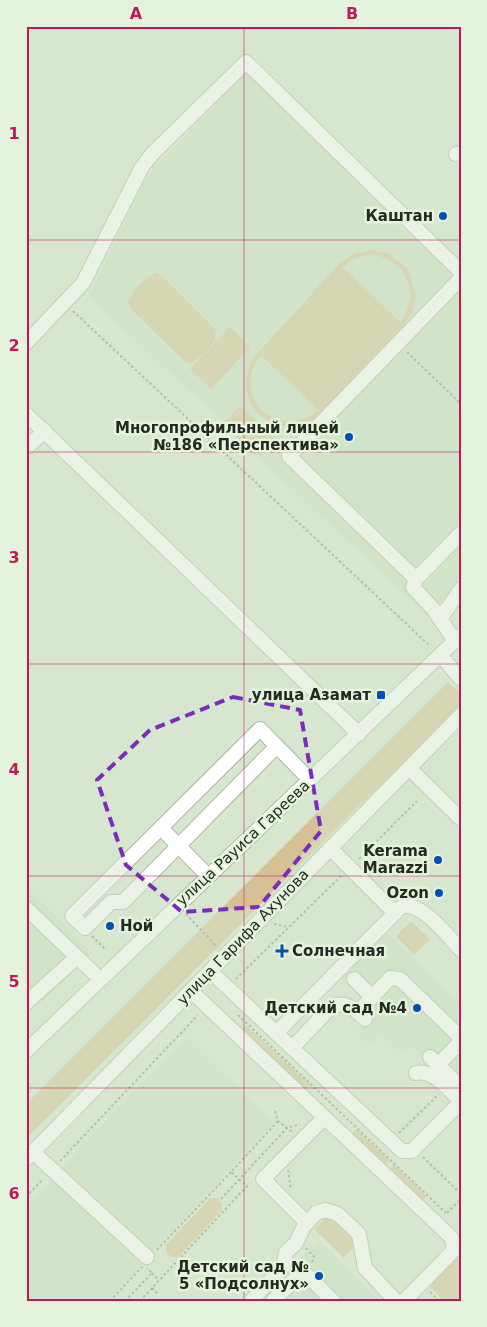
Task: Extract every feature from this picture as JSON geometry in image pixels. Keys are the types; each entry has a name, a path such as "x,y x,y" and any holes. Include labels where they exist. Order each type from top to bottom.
{"street":[{"path":"26,343 83,283 142,167 153,153 246,62 461,272"},
{"path":"416,579 289,456 461,278"},
{"path":"26,414 359,734"},
{"path":"26,448 45,431"},
{"path":"458,638 413,587 416,579 461,533"},
{"path":"440,619 461,589"},
{"name":"улица Рауиса Гареева","path":"26,1051 100,978 458,638"},
{"path":"440,654 461,679"},
{"name":"улица Гарифа Ахунова","path":"30,1155 461,715"},
{"path":"277,746 123,902 111,902 85,928 72,916 260,729 277,746 310,780"},
{"path":"409,768 461,819"},
{"path":"161,828 207,876"},
{"path":"330,848 395,913"},
{"path":"276,1033 395,913 406,905 416,906 461,950"},
{"path":"26,908 100,978"},
{"path":"26,1003 77,957"},
{"path":"210,971 403,1154 461,1102 430,1073 416,1073"},
{"path":"292,1048 331,1007 346,1004 361,1016 372,997 390,978 398,978 459,1036 459,1043 434,1061 461,1087"},
{"path":"354,979 372,997"},
{"path":"191,991 450,1237 454,1248 404,1301"},
{"path":"307,1222 263,1179 324,1118"},
{"path":"30,1155 152,1255"},
{"path":"251,1301 284,1267 286,1252 296,1243 301,1230 307,1222 321,1211 329,1210 338,1214 359,1234 364,1268 396,1301"},
{"path":"274,1301 303,1271 333,1301"}],"path":[{"path":"65,304 440,654"},
{"path":"397,343 461,404"},
{"path":"178,904 219,949"},
{"path":"85,928 106,950"},
{"path":"232,1010 403,1154 461,1194"},
{"path":"391,1142 446,1087"},
{"path":"275,1111 278,1121 302,1141"},
{"path":"152,1255 278,1121"},
{"path":"221,1199 287,1128 306,1123"},
{"path":"382,1172 403,1154"},
{"path":"403,1154 446,1213"},
{"path":"286,1156 295,1210"},
{"path":"231,1172 246,1186 252,1188"},
{"path":"140,1301 246,1186"},
{"path":"436,1224 461,1198"},
{"path":"110,1301 144,1265 160,1280"},
{"path":"125,1301 152,1273"},
{"path":"152,1288 159,1295"}],"highlighted area":[{"path":"233,697 300,710 321,831 259,907 182,912 126,865 97,780 150,730"}],"shaded area":[{"name":"Многопрофильный лицей №186 «Перспектива»","path":"251,64 391,196 386,217 461,279 461,578 449,596 426,616 89,296 145,179"},
{"path":"371,250 388,253 408,269 416,294 413,311 403,326 315,419 299,425 284,426 270,422 259,414 251,403 247,389 247,374 253,358 339,264 354,254","holes":["371,255 393,263 407,279 410,289 410,300 407,311 400,322 343,267 355,258","261,355 318,410 303,419 288,421 274,418 262,410 254,399 251,386 253,370"]},
{"path":"156,273 162,276 215,329 216,334 212,344 200,357 190,363 183,360 131,309 128,303 139,285"},
{"path":"230,327 250,347 211,389 190,369"},
{"path":"240,406 273,437 255,455 222,424"},
{"path":"448,682 461,694 461,704 26,1139 26,1104"},
{"path":"26,886 92,953 84,963 26,1015"},
{"path":"411,921 430,939 414,955 396,936"},
{"name":"Детский сад №4","path":"386,932 461,1003 461,1088 459,1090 412,1045 403,1054 380,1033 369,1044 358,1034 378,1013 341,979"},
{"path":"246,1025 310,1085 304,1091 241,1030"},
{"path":"185,1037 273,1123 107,1301 26,1301 26,1206"},
{"path":"356,1129 390,1161 385,1166 351,1135"},
{"path":"393,1164 427,1196 421,1201 388,1170"},
{"path":"210,1198 217,1198 222,1203 222,1210 178,1257 171,1257 166,1252 166,1245"},
{"path":"331,1216 355,1236 355,1246 344,1258 314,1229 325,1218"},
{"name":"Детский сад № 5 «Подсолнух»","path":"318,1240 379,1301 259,1301"},
{"path":"461,1253 461,1299 444,1301 429,1286"}],"place":[{"name":"Каштан","path":"443,216"},
{"name":"Многопрофильный лицей №186 «Перспектива»","path":"349,437"},
{"name":"улица Азамат","path":"381,695"},
{"name":"Kerama Marazzi","path":"438,860"},
{"name":"Ozon","path":"439,893"},
{"name":"Ной","path":"110,926"},
{"name":"Солнечная","path":"282,951"},
{"name":"Детский сад №4","path":"417,1008"},
{"name":"Детский сад № 5 «Подсолнух»","path":"319,1276"}]}
